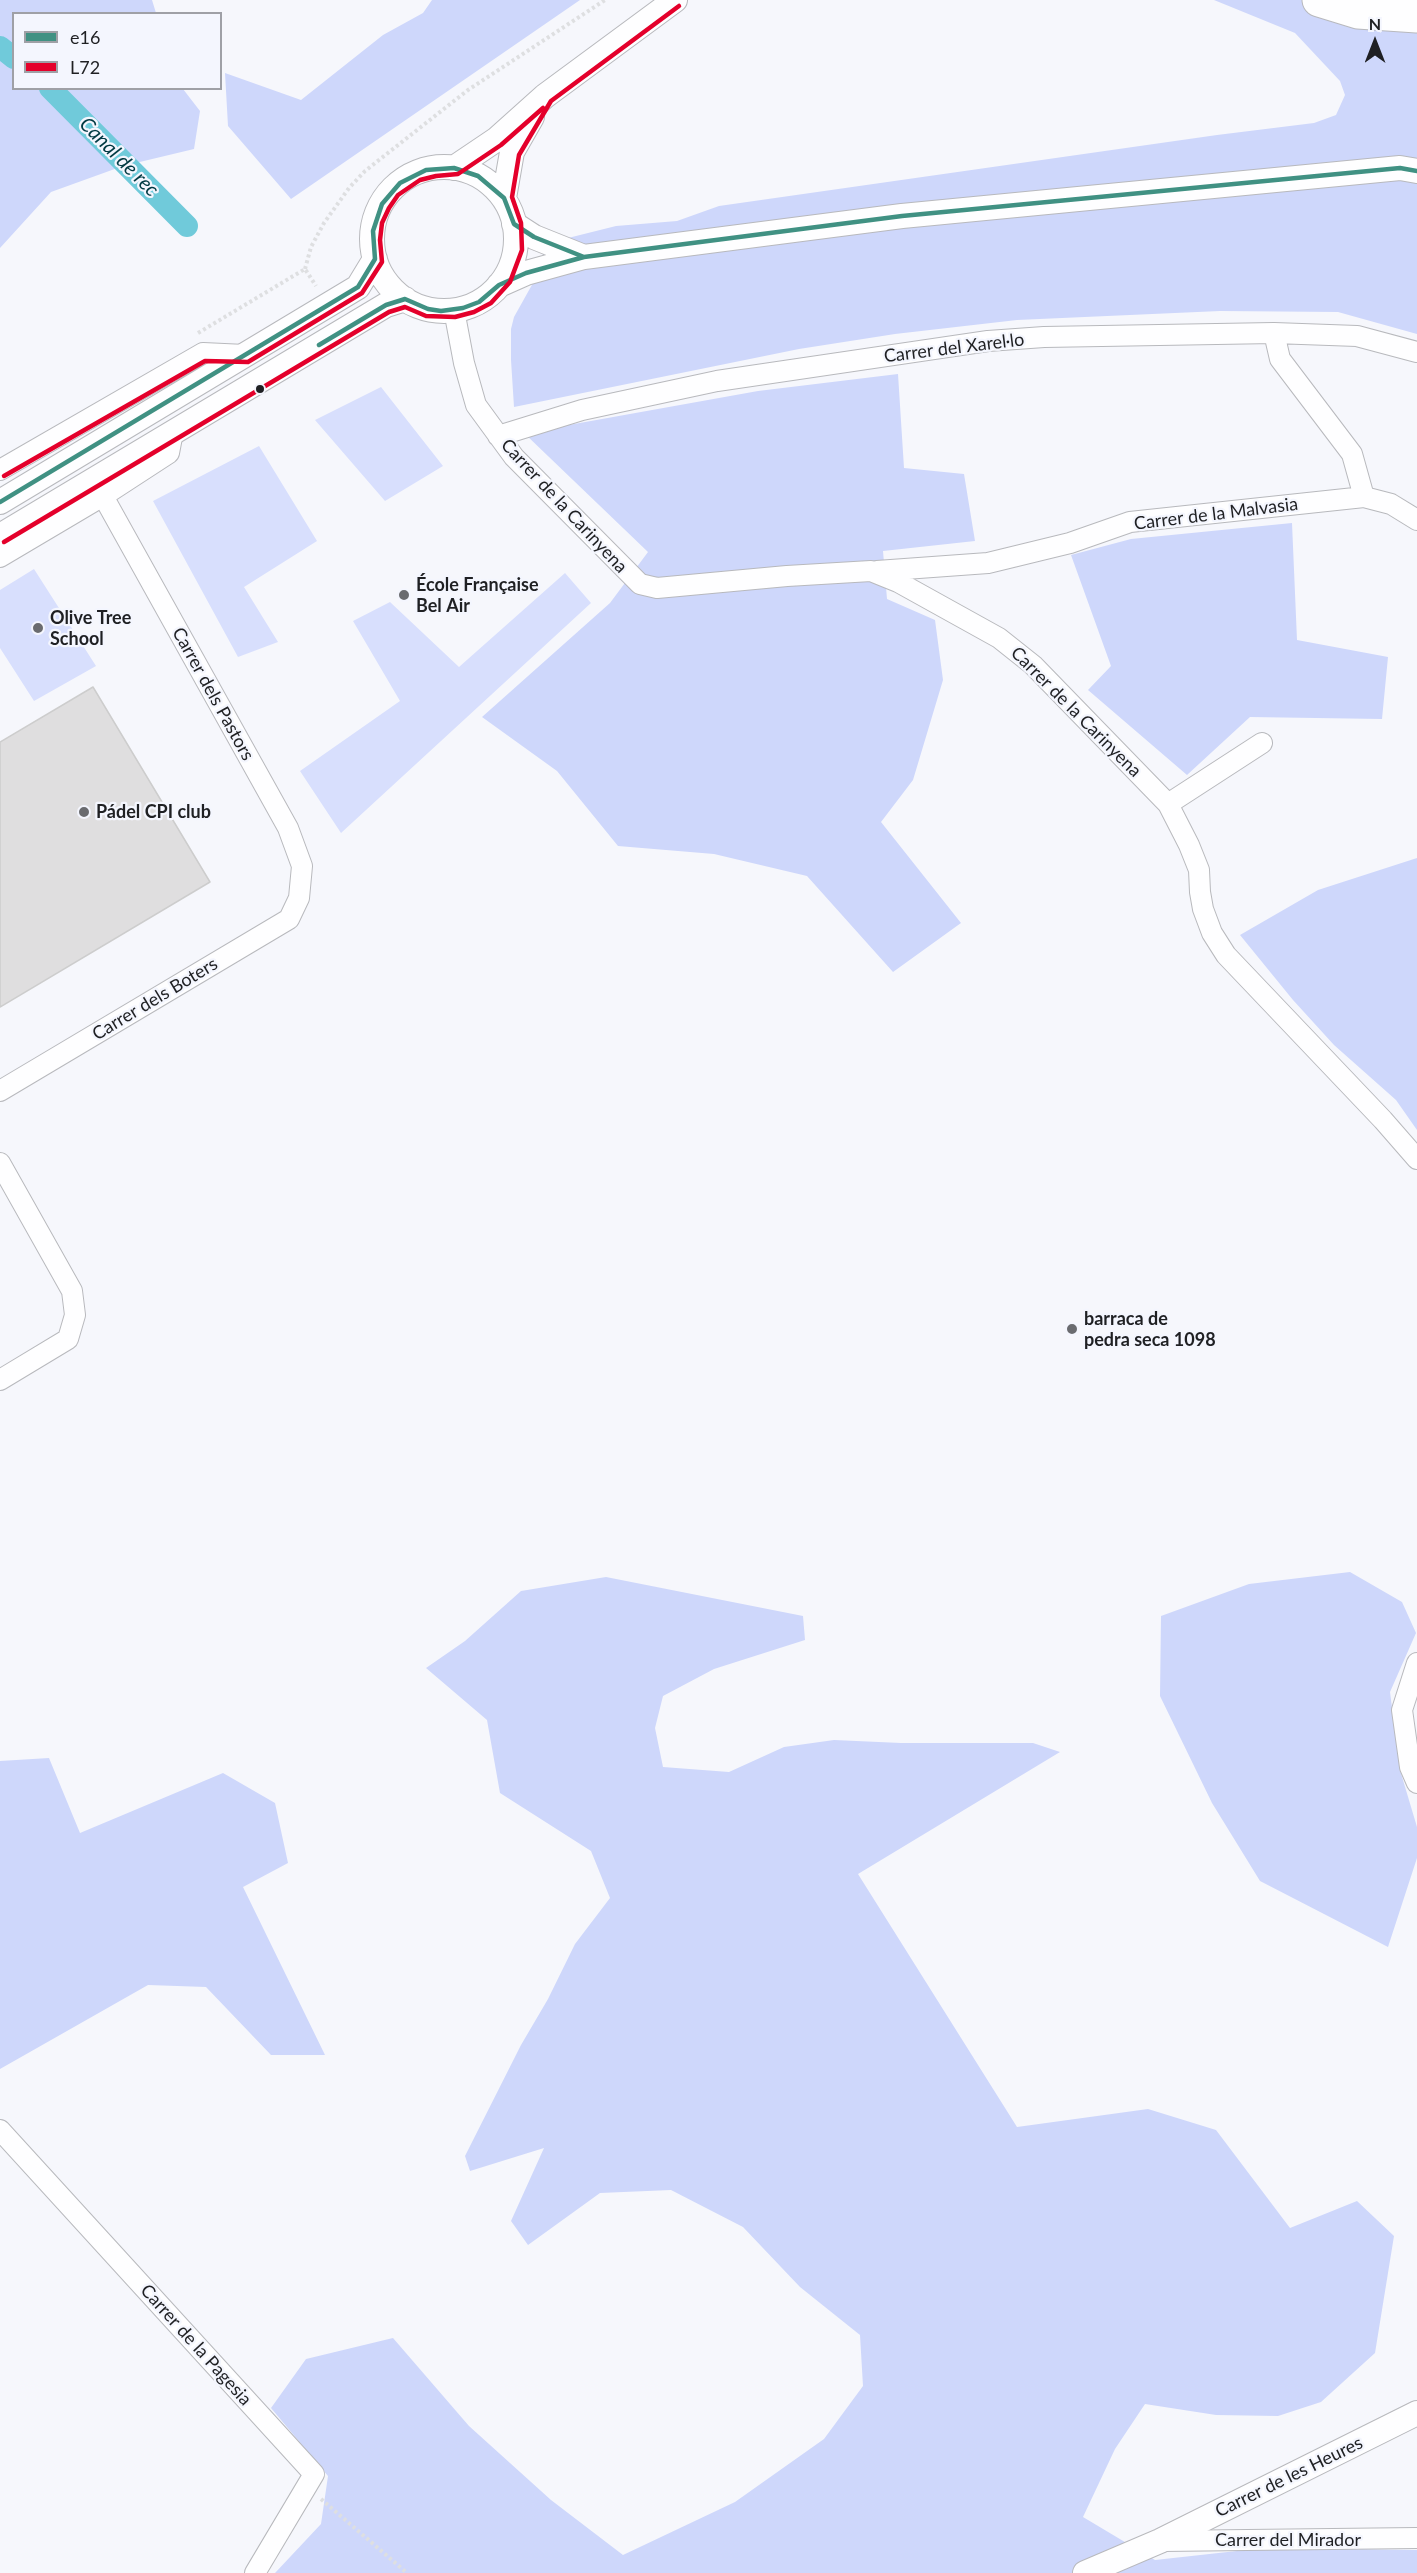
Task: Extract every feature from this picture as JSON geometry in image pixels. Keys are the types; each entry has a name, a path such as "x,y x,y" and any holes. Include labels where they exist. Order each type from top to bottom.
{"highway":[{"path":"1319,0 1358,12 1417,16"}],"street":[{"path":"454,168 497,140 544,96 675,0"},
{"path":"504,198 512,152 544,96"},
{"path":"395,302 375,259 372,240 375,221 387,196 400,183 417,173 435,168 454,168 485,180 504,198 514,224 516,240 514,256 499,285"},
{"path":"0,536 395,302 428,309 454,310 479,302 499,285 526,273 584,257 949,211 1400,168 1417,171"},
{"path":"514,224 534,237 584,257"},
{"path":"0,502 358,287 375,259"},
{"name":"Carrer de la Carinyena","path":"454,310 464,363 476,405 530,474 640,584 657,588 871,571 898,582 999,638 1033,665 1168,804 1190,845 1199,870 1203,909 1212,933 1226,955 1383,1120 1417,1159"},
{"path":"1274,333 1280,359 1352,454 1364,497"},
{"name":"Carrer del Xarel·lo","path":"498,436 582,410 717,381 988,341 1044,337 1274,333 1357,336 1417,352"},
{"path":"0,470 203,353 245,355"},
{"path":"0,558 169,453 173,432"},
{"name":"Carrer dels Pastors","path":"103,496 288,828 302,866 299,898"},
{"name":"Carrer de la Malvasia","path":"871,571 988,563 1070,543 1130,522 1364,497 1391,504 1417,520"},
{"path":"1168,804 1262,743"},
{"name":"Carrer dels Boters","path":"0,1091 289,919 299,898"},
{"path":"0,1163 72,1290 75,1315 68,1339 0,1380"},
{"path":"1417,1663 1402,1710 1410,1767 1417,1784"},
{"name":"Carrer de la Pagesia","path":"0,2130 314,2474 307,2487"},
{"name":"Carrer de les Heures","path":"1085,2573 1160,2541 1417,2413"},
{"path":"255,2573 307,2487"},
{"name":"Carrer del Mirador","path":"1160,2541 1417,2538"}],"path":[{"path":"305,269 311,247 324,224 349,188 365,171 468,90 605,0"},
{"path":"307,2487 407,2573"}],"shaded area":[{"path":"0,0 152,0 156,12 12,12 12,90 184,90 200,111 194,149 123,166 51,192 0,248"},
{"path":"432,0 580,0 291,199 228,126 225,73 301,100 383,35 423,13"},
{"path":"1214,0 1417,0 1417,334 1338,312 1220,311 1017,320 895,334 799,349 514,407 511,329 514,317 533,283 544,251 564,239 616,226 677,221 719,206 1314,123 1336,115 1345,95 1340,81 1295,33"},
{"path":"898,374 904,468 964,474 975,541 883,551 887,599 935,620 943,680 913,780 881,822 961,923 893,972 807,876 714,854 618,846 557,771 482,717 610,603 648,552 524,433 758,391"},
{"path":"381,387 443,466 385,501 315,420"},
{"path":"259,446 317,541 244,587 278,642 238,657 153,501"},
{"path":"1292,523 1297,640 1388,657 1382,719 1250,717 1187,775 1088,690 1111,666 1071,555 1131,539"},
{"name":"Olive Tree School","path":"34,569 96,666 34,701 0,648 0,590"},
{"path":"565,573 591,603 341,833 300,771 400,701 353,621 390,602 459,667"},
{"path":"1417,858 1417,1130 1396,1100 1334,1045 1293,1000 1240,935 1318,890"},
{"path":"1350,1572 1402,1602 1416,1633 1390,1692 1400,1770 1417,1827 1417,1858 1388,1947 1260,1881 1212,1803 1160,1696 1161,1616 1249,1584"},
{"path":"606,1577 803,1616 805,1640 714,1669 663,1696 655,1728 663,1767 729,1772 784,1747 834,1740 901,1743 1033,1743 1060,1752 858,1874 1017,2127 1148,2109 1216,2130 1290,2228 1357,2201 1394,2236 1375,2353 1321,2402 1278,2416 1216,2415 1145,2404 1115,2449 1083,2517 1155,2560 1264,2548 1417,2550 1417,2573 275,2573 321,2524 328,2476 271,2408 306,2359 393,2338 469,2426 551,2500 623,2555 735,2502 824,2439 863,2386 860,2335 800,2287 743,2227 671,2190 600,2193 528,2245 511,2221 544,2148 470,2171 465,2156 575,1944 610,1898 591,1851 500,1793 487,1720 426,1668 465,1641 521,1591"},
{"path":"49,1758 80,1833 223,1773 275,1803 288,1863 243,1887 325,2055 271,2055 206,1987 148,1985 0,2069 0,1761"}],"building":[{"name":"Pádel CPI club","path":"93,687 210,882 0,1007 0,742"}],"waterway":[{"name":"Canal de rec","path":"0,47 12,56"},
{"name":"Canal de rec","path":"52,90 187,226"}],"transit line":[{"name":"L72","path":"4,542 389,312 405,307 426,316 455,317 474,312 491,303 510,282 522,250 521,223 512,197 519,155 551,101 679,6"},
{"name":"L72","path":"4,476 205,361 248,362 362,293 382,262 380,240 382,223 398,195 420,180 458,174 501,145 543,108"},
{"name":"e16","path":"0,502 358,287 375,259 373,231 382,204 400,183 426,170 454,168 478,176 504,198 514,224 534,237 584,257 902,216 1400,168 1417,171"},
{"name":"e16","path":"319,345 386,305 405,299 428,309 441,311 463,308 479,302 499,285 526,273 584,257 607,254"}],"place":[{"name":"École Française Bel Air","path":"404,595"},
{"name":"Olive Tree School","path":"38,628"},
{"name":"Pádel CPI club","path":"84,812"},
{"name":"barraca de pedra seca 1098","path":"1072,1329"}]}
